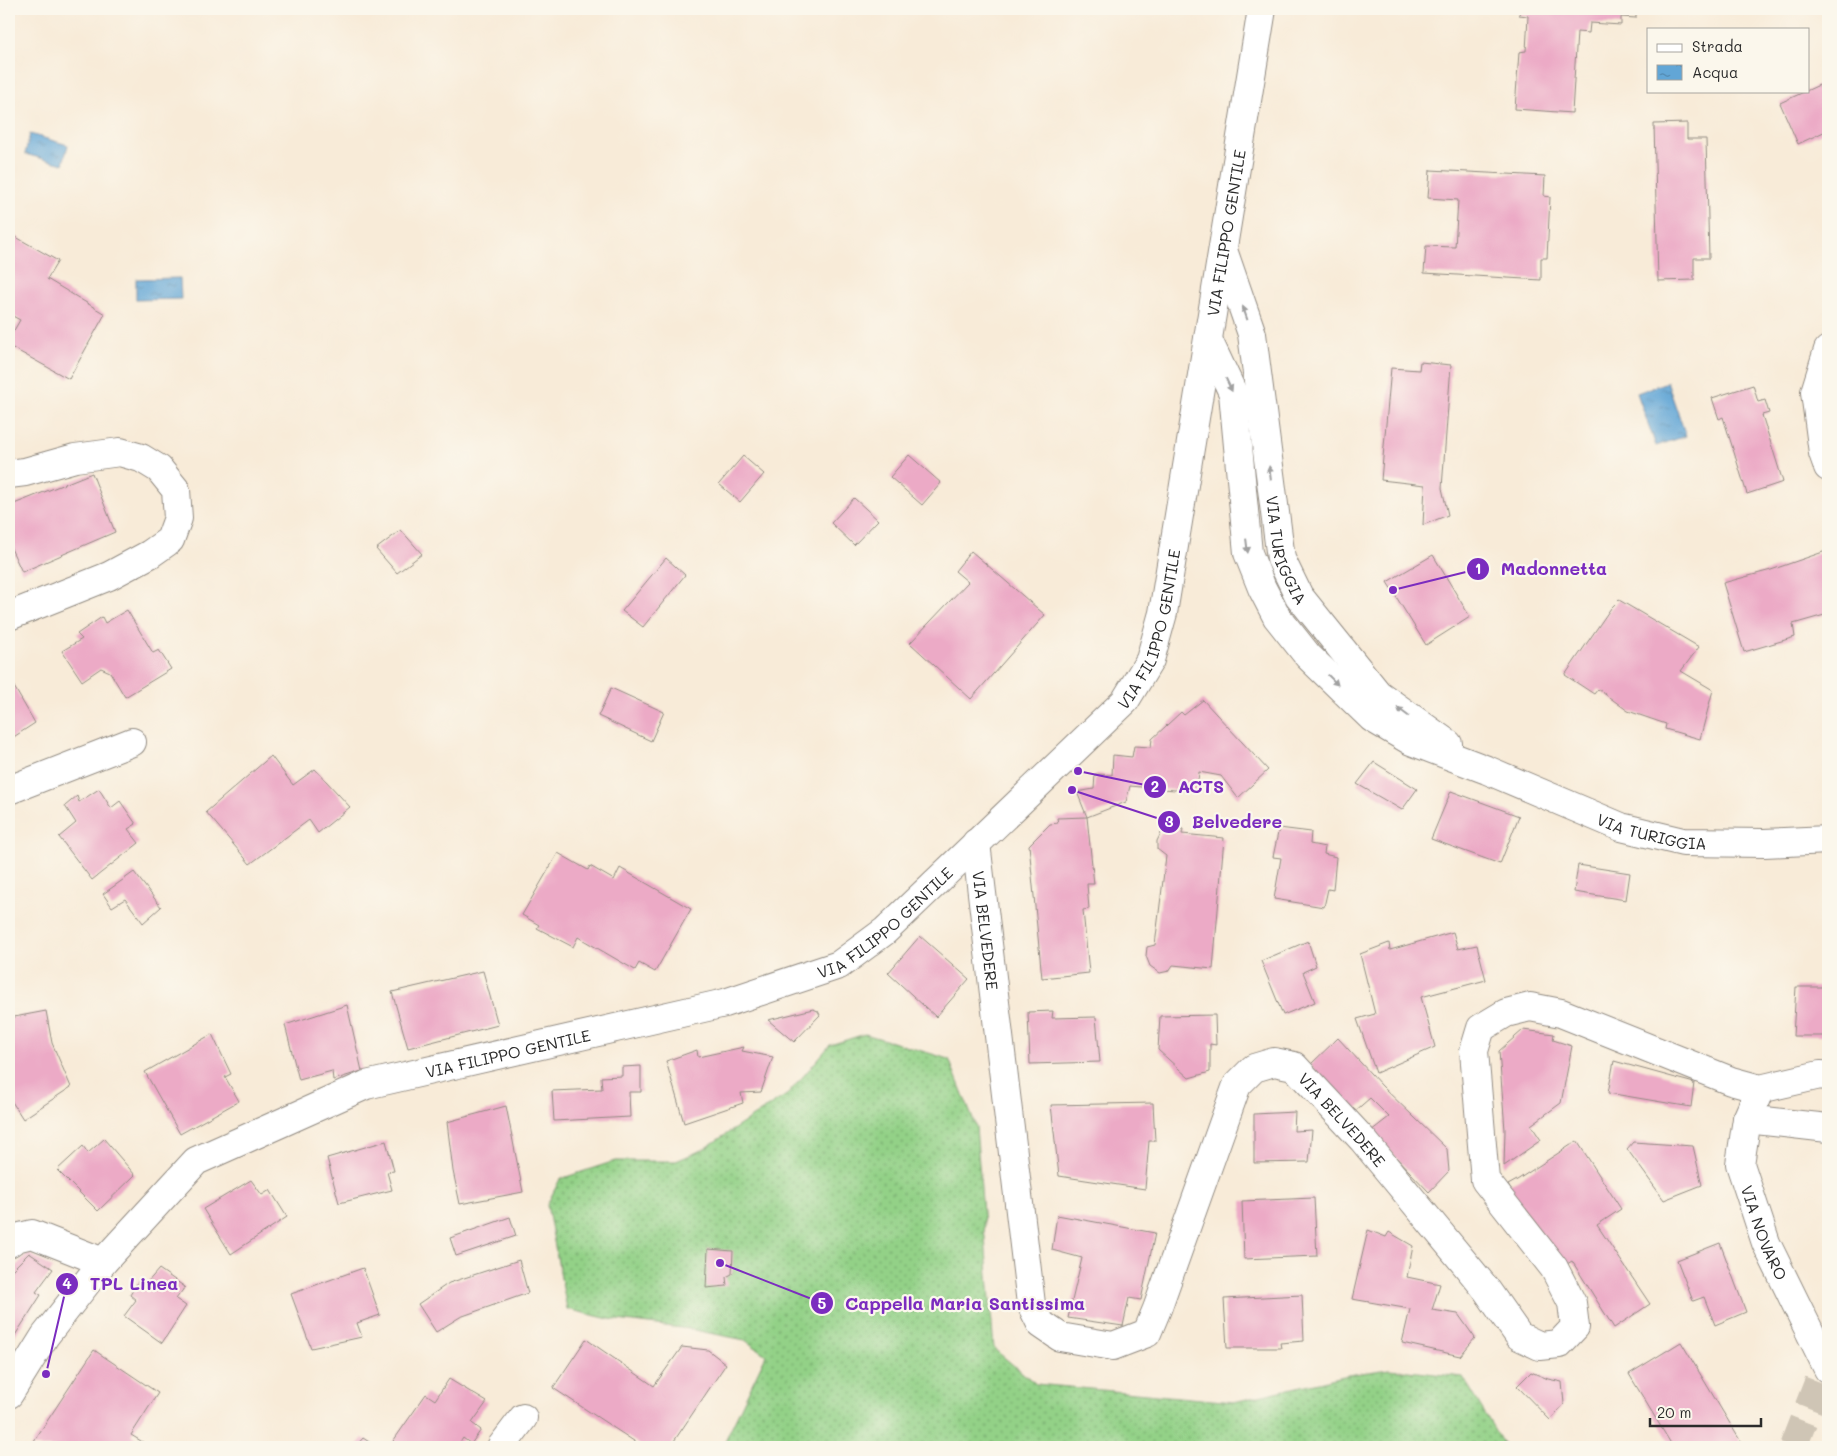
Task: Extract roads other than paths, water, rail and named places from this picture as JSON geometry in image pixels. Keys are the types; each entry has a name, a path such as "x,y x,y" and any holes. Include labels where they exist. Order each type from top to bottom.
{"street":[{"name":"VIA FILIPPO GENTILE","path":"9,1394 45,1336 103,1262 196,1161 366,1086 725,1004 839,965 885,931 1125,700 1150,660 1163,613 1262,9"},
{"name":"VIA TURIGGIA","path":"1223,250 1252,334 1281,559 1299,596 1378,694 1487,770"},
{"name":"VIA TURIGGIA","path":"1208,340 1233,393 1248,553 1262,588 1277,616 1308,656 1372,718 1411,741 1487,770 1621,827 1683,842 1764,843 1828,840"},
{"path":"1828,350 1815,392 1823,453 1828,467"},
{"path":"9,474 25,472 75,458 120,452 141,458 159,470 176,490 178,518 170,540 150,554 109,576 9,616"},
{"path":"9,790 132,742"},
{"name":"VIA BELVEDERE","path":"976,843 1031,1304 1040,1324 1060,1337 1113,1346 1147,1333 1237,1085 1254,1068 1274,1062 1294,1066 1363,1140 1486,1289 1519,1336 1540,1346 1559,1344 1575,1327 1572,1302 1554,1268 1485,1180 1474,1051 1481,1028 1506,1013 1530,1006 1561,1013 1732,1081 1760,1089"},
{"path":"1760,1089 1820,1076 1828,1076"},
{"name":"VIA NOVARO","path":"1760,1089 1747,1119 1740,1164 1766,1243 1828,1369"},
{"path":"1747,1119 1828,1128"},
{"path":"9,1243 16,1238 32,1234 103,1262"},
{"path":"501,1447 523,1418"}],"water":[{"path":"30,134 68,145 63,164 25,154"},
{"path":"180,278 181,299 136,300 136,279"},
{"path":"1667,382 1686,436 1656,446 1637,393"}],"tunnel":[{"path":"1793,1447 1828,1357"}],"place":[{"name":"Madonnetta","path":"1393,590"},
{"name":"ACTS","path":"1078,771"},
{"name":"Belvedere","path":"1072,790"},
{"name":"Cappella Maria Santissima","path":"720,1263"},
{"name":"TPL Linea","path":"46,1374"}]}
